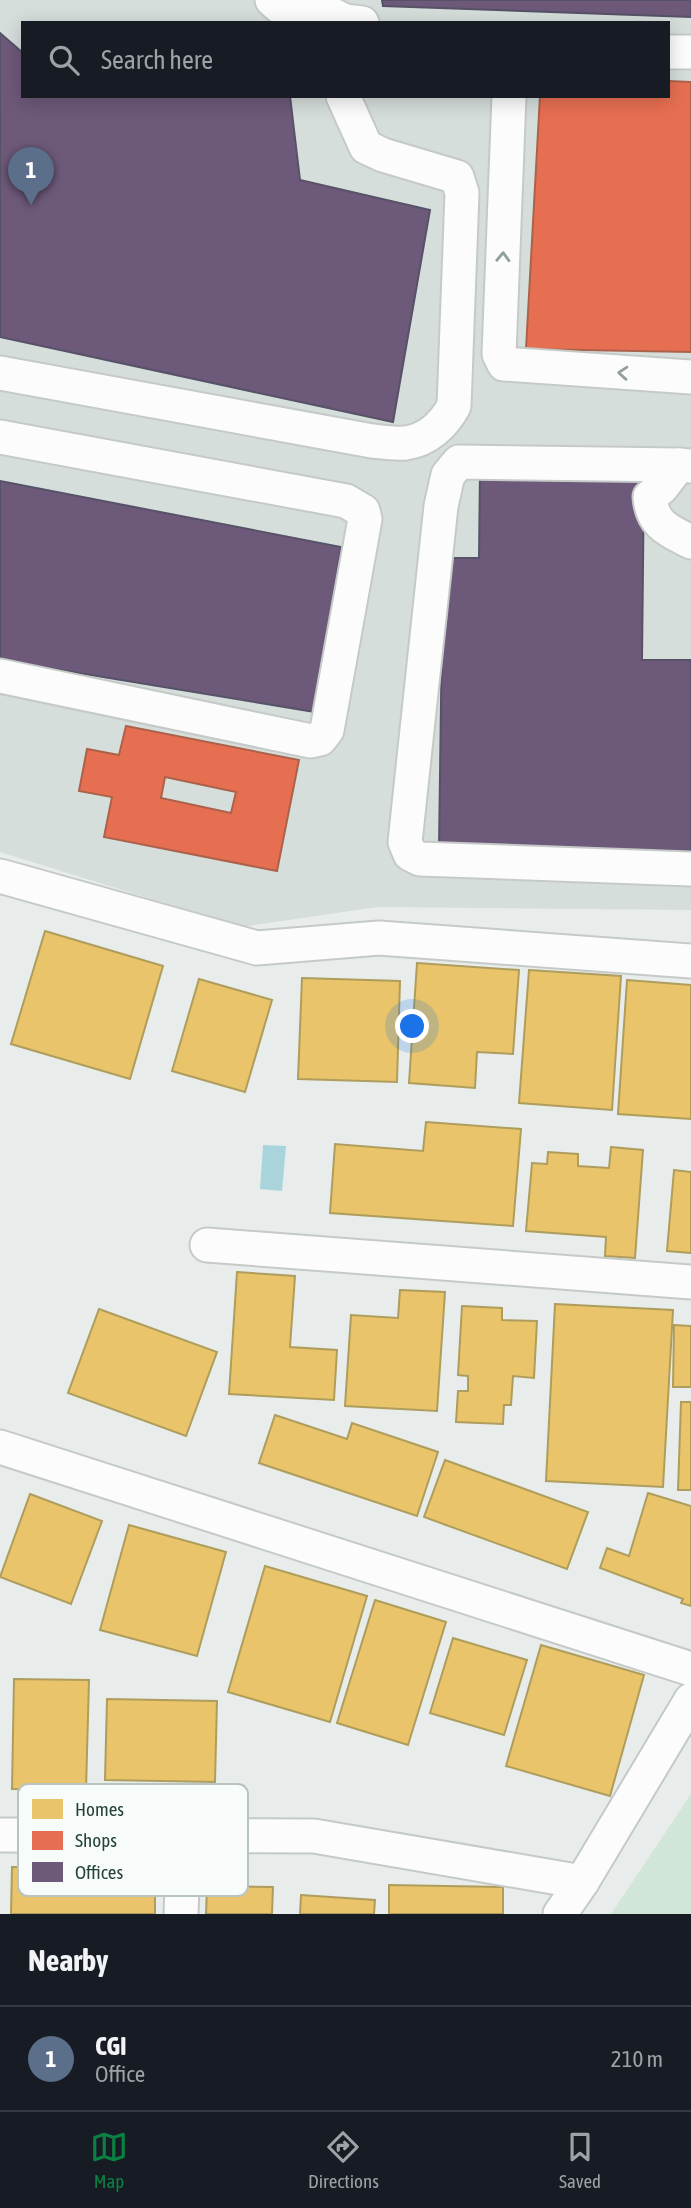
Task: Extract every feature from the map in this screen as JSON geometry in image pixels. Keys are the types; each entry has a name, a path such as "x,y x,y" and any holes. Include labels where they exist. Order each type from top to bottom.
{"street":[{"path":"272,0 297,21"},
{"path":"303,0 345,21"},
{"path":"670,52 691,52"},
{"path":"0,373 372,441 407,443 444,423 454,406 462,193 457,177 383,155 366,147 344,98"},
{"path":"509,98 499,354 504,364 691,377"},
{"path":"0,437 346,501 363,511 365,519 327,730 320,738 311,741 0,676"},
{"path":"685,465 459,462 447,475 441,506 405,842 410,854 420,859 691,869"},
{"path":"685,465 650,497 650,509 662,528 691,542"},
{"path":"0,876 257,948 379,938 691,961"},
{"path":"207,1245 691,1282"},
{"path":"0,1447 691,1669"},
{"path":"561,1914 691,1700"},
{"path":"0,1835 18,1835"},
{"path":"248,1836 314,1836 582,1882"},
{"path":"181,1914 182,1896"}],"shaded area":[{"path":"0,0 691,0 691,910 378,907 241,927 0,852"}],"green space":[{"path":"691,1794 691,1914 611,1914"}],"water":[{"path":"263,1145 286,1146 282,1191 260,1189"}],"building: Homes":[{"path":"45,931 163,966 130,1079 11,1044"},
{"path":"417,963 519,970 513,1054 477,1052 475,1088 409,1083"},
{"path":"529,970 621,976 612,1110 519,1103"},
{"path":"302,978 400,981 397,1082 298,1079"},
{"path":"199,979 272,1000 245,1092 172,1071"},
{"path":"627,980 691,985 691,1119 618,1114"},
{"path":"426,1122 521,1129 513,1226 330,1213 335,1144 423,1151"},
{"path":"611,1147 643,1150 635,1258 605,1256 606,1237 526,1231 532,1163 547,1164 548,1152 578,1154 578,1166 609,1168"},
{"path":"674,1170 691,1172 691,1253 667,1251"},
{"path":"237,1272 295,1276 290,1347 337,1350 334,1400 229,1394"},
{"path":"400,1290 445,1292 437,1411 345,1406 351,1315 398,1318"},
{"path":"555,1304 673,1310 663,1487 546,1481"},
{"path":"462,1306 502,1308 502,1320 537,1321 534,1378 513,1376 511,1405 504,1405 503,1424 456,1422 458,1391 468,1391 468,1376 458,1375"},
{"path":"99,1309 217,1352 186,1436 68,1393"},
{"path":"674,1325 691,1326 691,1387 673,1387"},
{"path":"681,1402 691,1402 691,1490 678,1490"},
{"path":"275,1415 347,1439 352,1423 438,1452 417,1516 259,1463"},
{"path":"445,1460 588,1512 567,1569 424,1517"},
{"path":"648,1493 691,1506 691,1606 681,1603 683,1599 600,1568 607,1548 629,1556"},
{"path":"30,1494 102,1521 71,1604 0,1577"},
{"path":"129,1525 226,1552 197,1656 100,1630"},
{"path":"265,1566 367,1596 330,1722 228,1692"},
{"path":"375,1600 446,1622 408,1745 337,1723"},
{"path":"453,1638 527,1660 504,1735 430,1713"},
{"path":"541,1645 644,1675 610,1796 506,1766"},
{"path":"14,1679 89,1680 86,1784 18,1784 18,1789 12,1789"},
{"path":"107,1699 217,1701 215,1782 105,1780"},
{"path":"12,1867 18,1867 18,1896 155,1896 155,1914 11,1914"},
{"path":"389,1885 503,1887 503,1914 389,1914"},
{"path":"248,1887 273,1887 272,1914 206,1914 207,1896 248,1896"},
{"path":"301,1895 375,1900 374,1914 300,1914"}],"building: Shops":[{"path":"670,81 691,82 691,352 526,349 540,98 670,98"},
{"path":"126,726 299,760 277,871 104,837 112,797 79,791 87,749 119,755","holes":["165,777 236,792 231,813 161,798"]}],"building: Offices":[{"path":"382,0 691,0 691,17 383,6"},
{"path":"0,33 21,51 21,98 290,98 300,180 430,210 393,422 0,337"},
{"path":"480,470 644,472 642,660 691,660 691,851 439,848 443,558 479,558"},
{"path":"0,481 341,547 315,712 0,660"}],"place":[{"name":"CGI","path":"31,205"}]}
